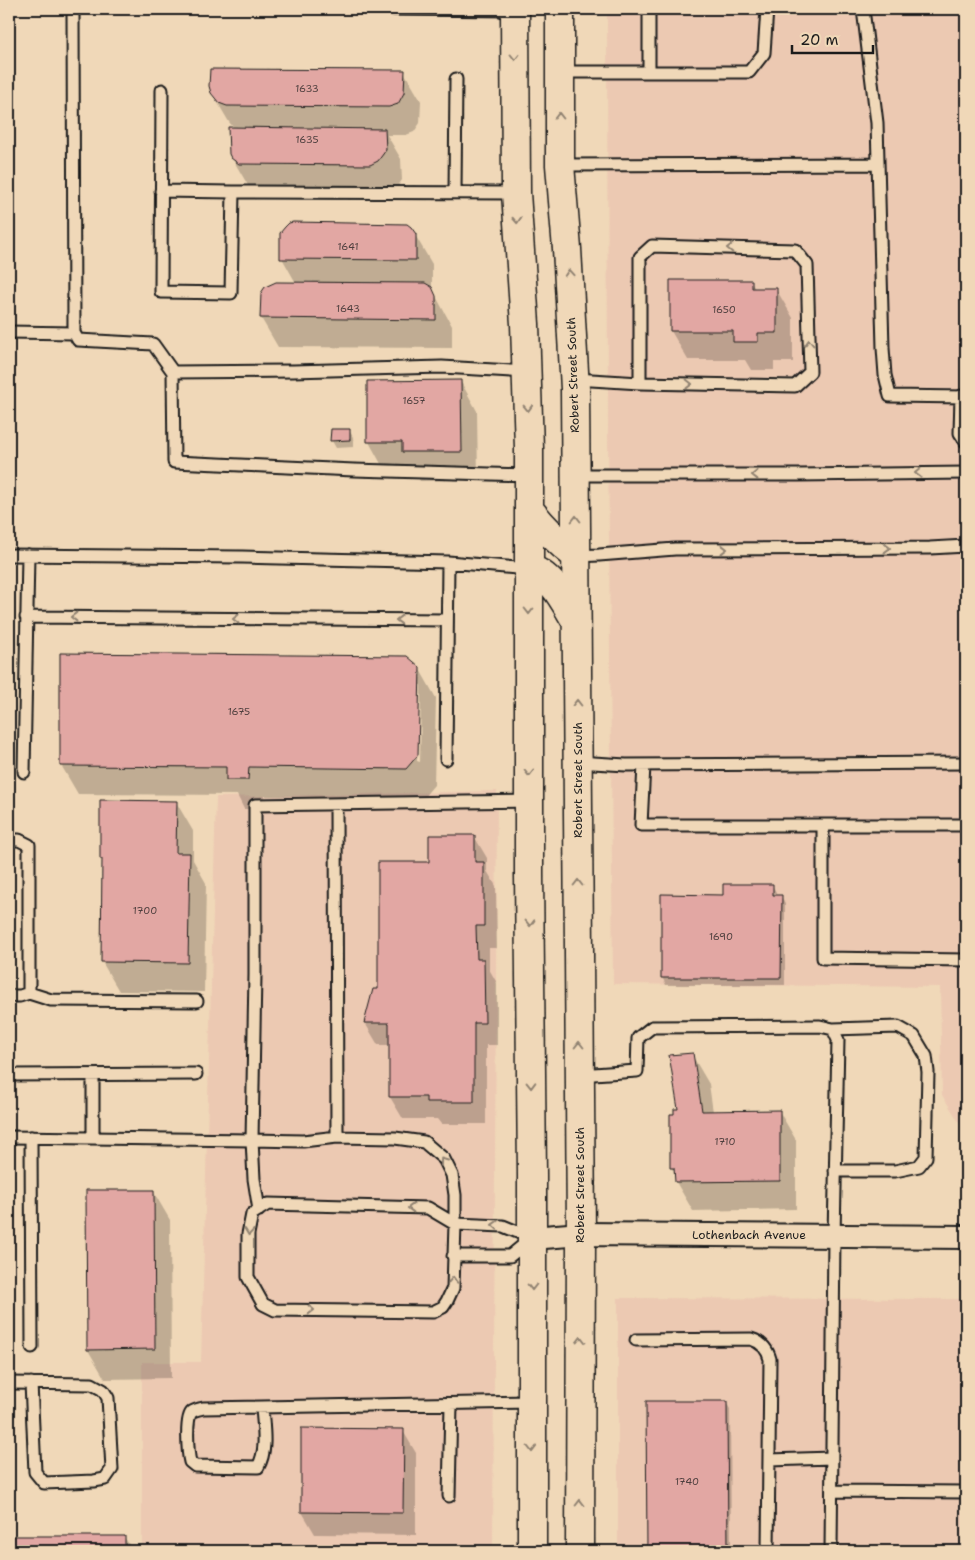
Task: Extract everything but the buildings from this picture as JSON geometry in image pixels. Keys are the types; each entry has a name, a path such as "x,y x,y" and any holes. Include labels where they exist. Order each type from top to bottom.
{"main road":[{"name":"Robert Street South","path":"560,9 560,165 575,380 581,1234 580,1551"},
{"path":"515,10 516,193 526,324 529,474 532,1551"},
{"path":"529,510 545,529 576,556"},
{"path":"529,569 537,570 545,575 576,621"}],"street":[{"name":"Lothenbach Avenue","path":"532,1238 581,1234 966,1237"}],"lane":[{"path":"72,9 74,333 78,340 153,344 173,372 174,462 354,470 529,474"},
{"path":"394,9 515,10"},
{"path":"648,71 649,9"},
{"path":"560,72 749,72 764,52 766,9"},
{"path":"863,9 877,123 882,348 885,375 890,396 964,396 960,433 966,442"},
{"path":"455,193 456,79"},
{"path":"162,90 160,292 231,293 232,192"},
{"path":"560,165 878,164"},
{"path":"162,191 516,193"},
{"path":"575,380 640,383 796,386 810,372 807,265 795,250 652,246 640,258 640,383"},
{"path":"9,332 74,333"},
{"path":"173,372 442,367 527,372"},
{"path":"576,475 966,473"},
{"path":"576,556 675,549 930,548 966,546"},
{"path":"9,555 252,557 448,562 529,569"},
{"path":"24,772 28,555"},
{"path":"446,759 448,562"},
{"path":"26,617 447,620"},
{"path":"578,762 644,765 966,763"},
{"path":"644,765 641,825 966,825"},
{"path":"259,1210 254,1179 252,1140 255,975 255,806 529,801"},
{"path":"336,804 337,1137"},
{"path":"823,825 823,958 966,960"},
{"path":"9,840 19,840 29,845 28,993"},
{"path":"9,996 20,996 28,993 50,1000 198,1002"},
{"path":"579,1074 637,1070 638,1038 652,1026 820,1026 833,1029 898,1028 914,1036 920,1043 926,1056 928,1072 926,1157 918,1166 895,1170 835,1171"},
{"path":"831,1551 838,1040 833,1029"},
{"path":"93,1074 93,1138"},
{"path":"9,1075 196,1074"},
{"path":"9,1137 303,1141 337,1137 396,1138 424,1142 444,1159 452,1176 455,1195 455,1224 454,1256 453,1288 443,1307 433,1312 275,1310 263,1304 248,1277 248,1234 252,1214 268,1204 428,1208 455,1224 503,1226 532,1238 510,1256 454,1256"},
{"path":"31,1137 32,1347"},
{"path":"636,1340 752,1339 760,1342 768,1353 770,1359 768,1551"},
{"path":"9,1383 31,1383 92,1384 102,1390 108,1398 112,1469 105,1480 44,1483 35,1472 31,1383"},
{"path":"262,1407 264,1450 263,1458 258,1467 195,1466 190,1462 188,1455 188,1417 192,1411 203,1408 532,1402"},
{"path":"449,1496 451,1404"},
{"path":"769,1460 832,1458"},
{"path":"832,1491 966,1492"}],"shaded area":[{"path":"607,9 966,9 966,1133 942,1095 940,987 613,984 608,431"},
{"path":"497,791 493,1551 142,1551 142,1362 201,1362 216,797"},
{"path":"618,1298 966,1299 966,1551 618,1551"}]}
